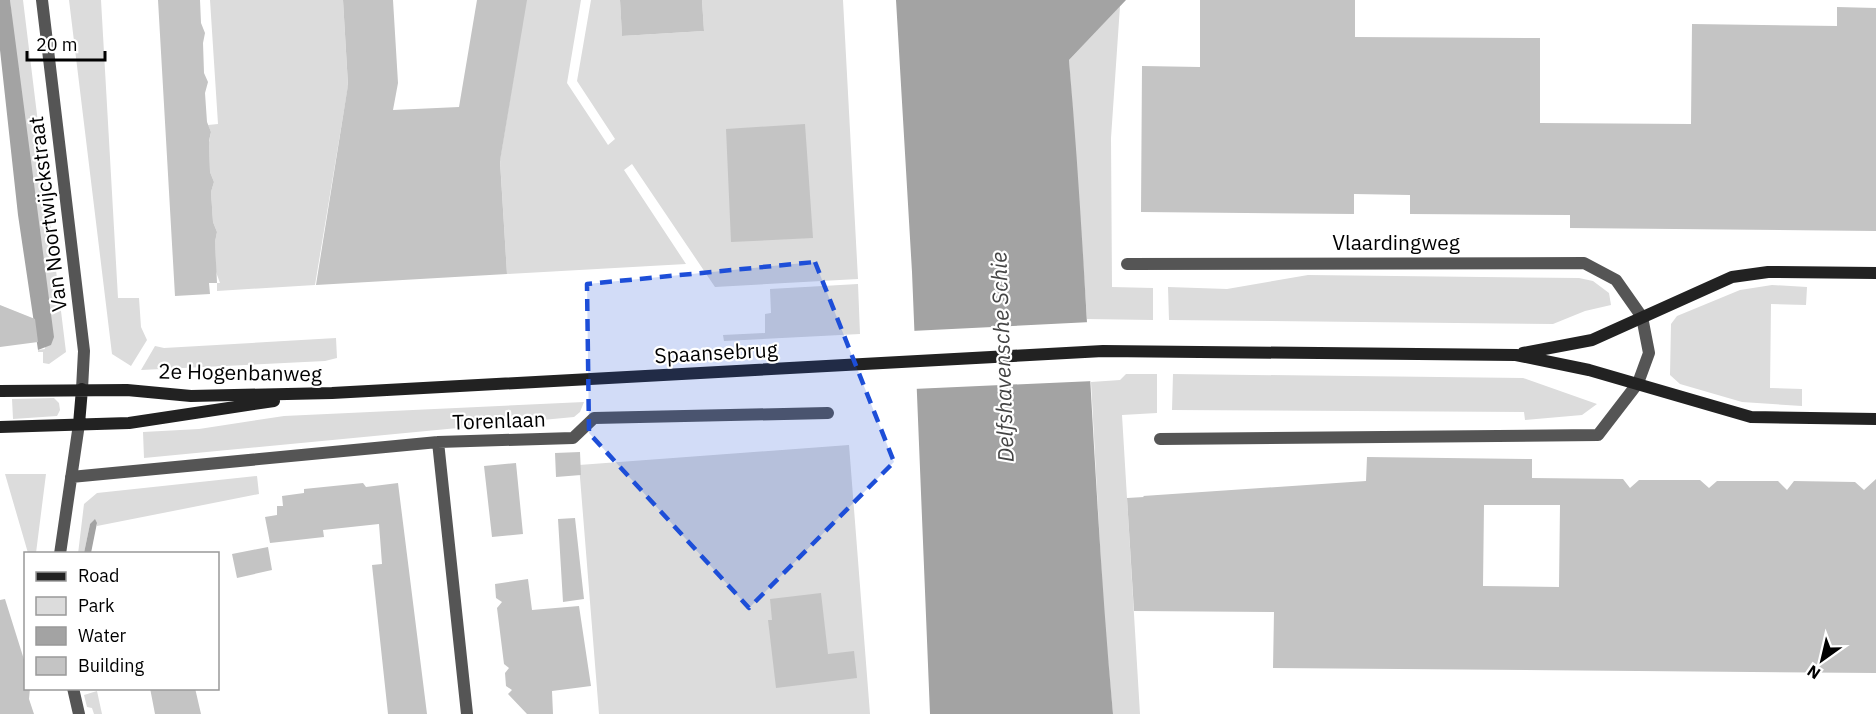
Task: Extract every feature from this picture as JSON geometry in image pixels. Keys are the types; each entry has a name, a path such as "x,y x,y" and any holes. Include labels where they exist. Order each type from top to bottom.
{"street":[{"name":"Van Noortwijckstraat","path":"42,0 84,351 79,424"},
{"name":"Vlaardingweg","path":"1127,264 1584,263 1616,280 1642,317 1649,353 1638,382 1598,435 1160,439"},
{"path":"1516,355 1592,340 1732,277 1767,272 1876,273"},
{"name":"Spaansebrug","path":"332,393 1102,351 1516,355"},
{"path":"1516,355 1638,382 1751,417 1876,419"},
{"name":"2e Hogenbanweg","path":"0,391 127,390 191,396 332,393"},
{"name":"2e Hogenbanweg","path":"0,427 129,423 332,393"},
{"name":"Torenlaan","path":"467,714 438,442 573,438 594,418 828,413"},
{"path":"60,552 79,424"},
{"path":"71,477 438,442"},
{"path":"73,690 79,714"}],"highlighted area":[{"path":"815,262 894,462 749,608 589,433 587,284"}],"green space":[{"path":"10,0 23,0 66,352 49,364 43,363 43,352 38,352 38,350 45,349"},
{"path":"69,0 101,0 118,298 139,298 141,327 147,340 131,366 112,354"},
{"path":"210,0 343,0 348,86 315,285 217,291 217,283 220,283 216,272 217,232 213,222 211,192 214,182 210,172 211,132 208,125 218,124"},
{"path":"526,0 581,0 567,83 608,145 615,139 577,81 591,0 620,0 622,36 704,31 702,0 843,0 858,279 715,287 632,164 624,170 686,264 507,274 500,160"},
{"path":"1120,6 1111,138 1112,287 1153,288 1153,320 1087,319 1069,60"},
{"path":"1308,275 1579,278 1593,281 1609,293 1611,305 1585,311 1553,324 1169,320 1168,287 1227,289"},
{"path":"858,284 860,334 724,341 723,335 765,333 765,314 771,313 770,289"},
{"path":"1772,285 1807,287 1806,305 1771,304 1770,388 1802,389 1802,406 1742,402 1680,384 1670,375 1671,324 1677,316 1740,290"},
{"path":"336,338 337,358 325,361 141,370 155,346 164,348"},
{"path":"1126,374 1157,374 1157,413 1122,415 1140,714 1113,714 1104,619 1091,382 1120,380"},
{"path":"1173,374 1523,378 1597,404 1582,415 1525,420 1524,412 1172,410"},
{"path":"54,398 59,403 60,410 57,416 13,419 12,399"},
{"path":"584,402 580,412 574,417 144,458 143,432 199,429 284,416"},
{"path":"849,445 870,714 599,714 579,465"},
{"path":"5,474 46,474 36,552 28,552"},
{"path":"257,476 259,494 97,526 97,523 90,524 84,552 78,552 84,504 97,493"},
{"path":"97,691 102,714 94,714 92,708 87,707 84,695"}],"water":[{"path":"0,0 10,0 54,337 51,345 38,350 18,215 0,50"},
{"name":"Delfshavensche Schie","path":"896,0 1126,0 1069,60 1076,142 1100,550 1113,714 930,714 912,272"},
{"path":"95,519 97,523 91,552 84,552 90,524"}],"pier":[{"path":"1091,322 1094,381 913,389 911,331"}],"building":[{"path":"158,0 200,0 201,23 205,33 204,73 208,82 205,93 207,122 211,132 210,172 214,182 211,192 213,222 217,232 215,242 217,283 209,283 210,294 175,296"},
{"path":"343,0 393,0 398,83 393,110 459,107 477,0 527,0 500,161 507,274 316,285 348,85"},
{"path":"620,0 702,0 704,31 622,36"},
{"path":"1200,0 1355,0 1355,37 1540,38 1540,123 1691,124 1692,24 1837,26 1837,7 1876,8 1876,231 1570,228 1570,215 1410,214 1410,195 1354,194 1354,214 1141,212 1142,66 1200,67"},
{"path":"805,124 813,238 731,242 726,129"},
{"path":"0,305 35,319 38,342 0,347"},
{"path":"580,452 581,475 556,477 555,453"},
{"path":"1367,457 1532,459 1532,478 1623,479 1630,488 1639,480 1700,480 1709,488 1717,481 1778,481 1787,490 1794,481 1855,482 1864,490 1876,479 1876,673 1273,668 1274,612 1134,611 1127,498 1366,481","holes":["1484,505 1560,505 1559,587 1483,586"]},
{"path":"516,463 523,534 492,537 484,466"},
{"path":"363,483 366,487 398,483 427,714 388,714 372,565 382,564 379,524 323,530 324,537 270,543 265,517 277,515 277,506 283,506 282,496 304,493 304,489"},
{"path":"575,518 584,599 563,602 558,519"},
{"path":"268,547 272,570 237,578 232,554"},
{"path":"528,579 532,610 579,606 591,686 552,691 553,714 527,714 508,694 512,690 506,686 505,673 509,668 504,664 497,608 502,602 496,598 495,584"},
{"path":"821,593 828,654 854,651 857,678 776,688 768,620 772,620 770,599"},
{"path":"5,599 24,660 24,690 30,690 29,699 34,714 0,714 0,600"},
{"path":"150,690 195,690 201,714 155,714"}]}
